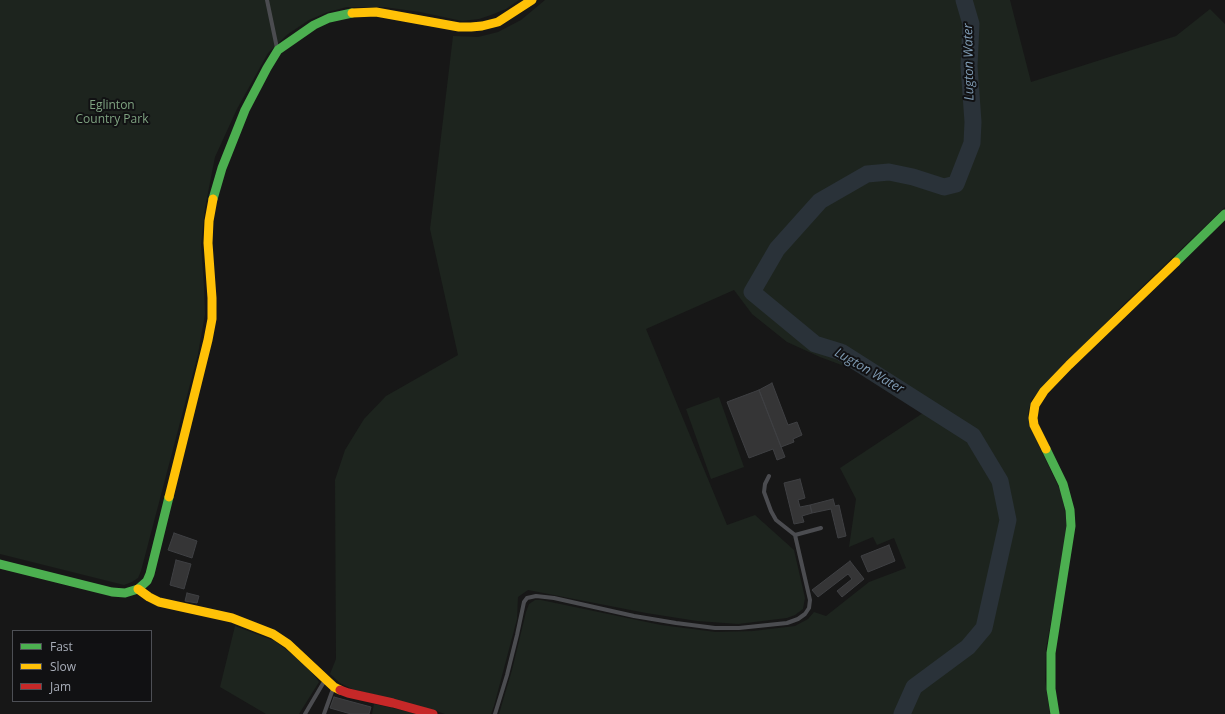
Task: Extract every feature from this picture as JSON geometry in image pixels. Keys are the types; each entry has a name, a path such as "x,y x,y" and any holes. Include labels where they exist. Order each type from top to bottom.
{"main road":[{"path":"0,564 112,592 125,593 132,592 138,588 150,574 212,319 208,244 209,221 214,194 222,168 245,110 266,68 278,50 314,25 329,18 356,12 395,14 471,27 498,22 516,12 532,0"},
{"path":"1055,714 1051,689 1051,653 1071,526 1070,510 1063,484 1036,432 1033,418 1035,406 1044,390 1225,214"},
{"path":"138,588 149,597 160,602 232,618 273,634 294,649 334,687 348,693 399,704 433,714"}],"lane":[{"path":"267,0 278,50"},
{"path":"494,714 510,662 524,602 527,598 536,596 554,598 641,617 715,628 739,628 787,623 798,619 805,614 809,608 810,600 795,535 776,520 771,511 764,492 765,484 769,476"},
{"path":"795,535 821,528"},
{"path":"305,714 325,679"},
{"path":"324,714 334,687"}],"green space":[{"name":"Eglinton Country Park","path":"0,0 519,0 506,9 491,15 479,19 462,21 420,12 384,7 347,7 328,12 309,20 288,34 268,53 237,109 215,157 205,208 201,245 205,314 198,354 141,571 138,578 124,585 0,554"},
{"path":"545,0 1010,0 1031,82 1176,36 1210,9 1225,24 1225,207 1123,305 1032,399 1028,412 1030,427 1062,494 1068,531 1046,648 1045,680 1050,714 499,714 512,670 526,612 529,604 535,600 661,625 716,632 753,631 795,626 808,619 814,612 826,616 869,582 906,568 894,538 877,545 873,537 849,547 856,499 840,468 923,413 863,373 820,357 787,342 752,314 734,290 646,329 727,525 755,515 794,550 805,598 803,609 795,615 787,618 738,624 697,621 646,613 528,590 518,597 517,619 491,714 445,714 352,689 340,683 330,674 336,659 335,480 345,450 364,419 386,396 458,355 430,229 453,36 478,37 498,32 521,20"},
{"path":"719,397 744,467 711,479 686,409"},
{"path":"235,626 275,641 306,665 319,682 299,714 266,714 220,687"},
{"path":"374,704 419,714 372,714"}],"building":[{"path":"772,383 788,425 797,422 802,435 793,439 794,442 781,447 759,390"},
{"path":"759,390 785,457 777,460 773,449 749,458 727,402"},
{"path":"800,479 805,498 798,500 800,507 810,505 812,513 802,516 804,522 794,524 784,483"},
{"path":"833,499 835,506 839,505 846,536 838,538 831,509 812,513 810,505"},
{"path":"174,533 197,541 192,558 168,550"},
{"path":"889,545 895,561 868,572 861,556"},
{"path":"176,560 191,564 184,589 170,585"},
{"path":"850,561 864,579 842,597 837,591 852,579 848,574 818,597 812,590"},
{"path":"187,593 199,596 197,603 185,601"},
{"path":"334,697 371,707 369,714 351,714 330,708"}],"waterway":[{"name":"Lugton Water","path":"902,714 914,687 968,647 984,628 1008,520 1000,481 973,436 841,352 815,344 752,292 777,249 820,201 867,174 889,172 913,177 944,187 956,184 972,143 973,122 969,66 971,24 964,0"}],"traffic: fast":[{"path":"213,199 222,168 245,110 278,50 314,25 329,18 352,13"},
{"path":"1176,262 1225,214"},
{"path":"1046,449 1063,484 1070,510 1071,526 1051,653 1051,689 1055,714"},
{"path":"0,564 112,592 125,593 138,589 147,581 150,574 169,497"}],"traffic: slow":[{"path":"352,13 376,12 459,27 471,27 498,22 532,0"},
{"path":"169,497 212,319 208,243 209,221 213,199"},
{"path":"1046,449 1034,425 1033,418 1035,405 1044,391 1176,262"},
{"path":"138,589 159,602 232,618 273,634 288,644 334,687 340,690"}],"traffic: jam":[{"path":"340,690 433,714"}]}
